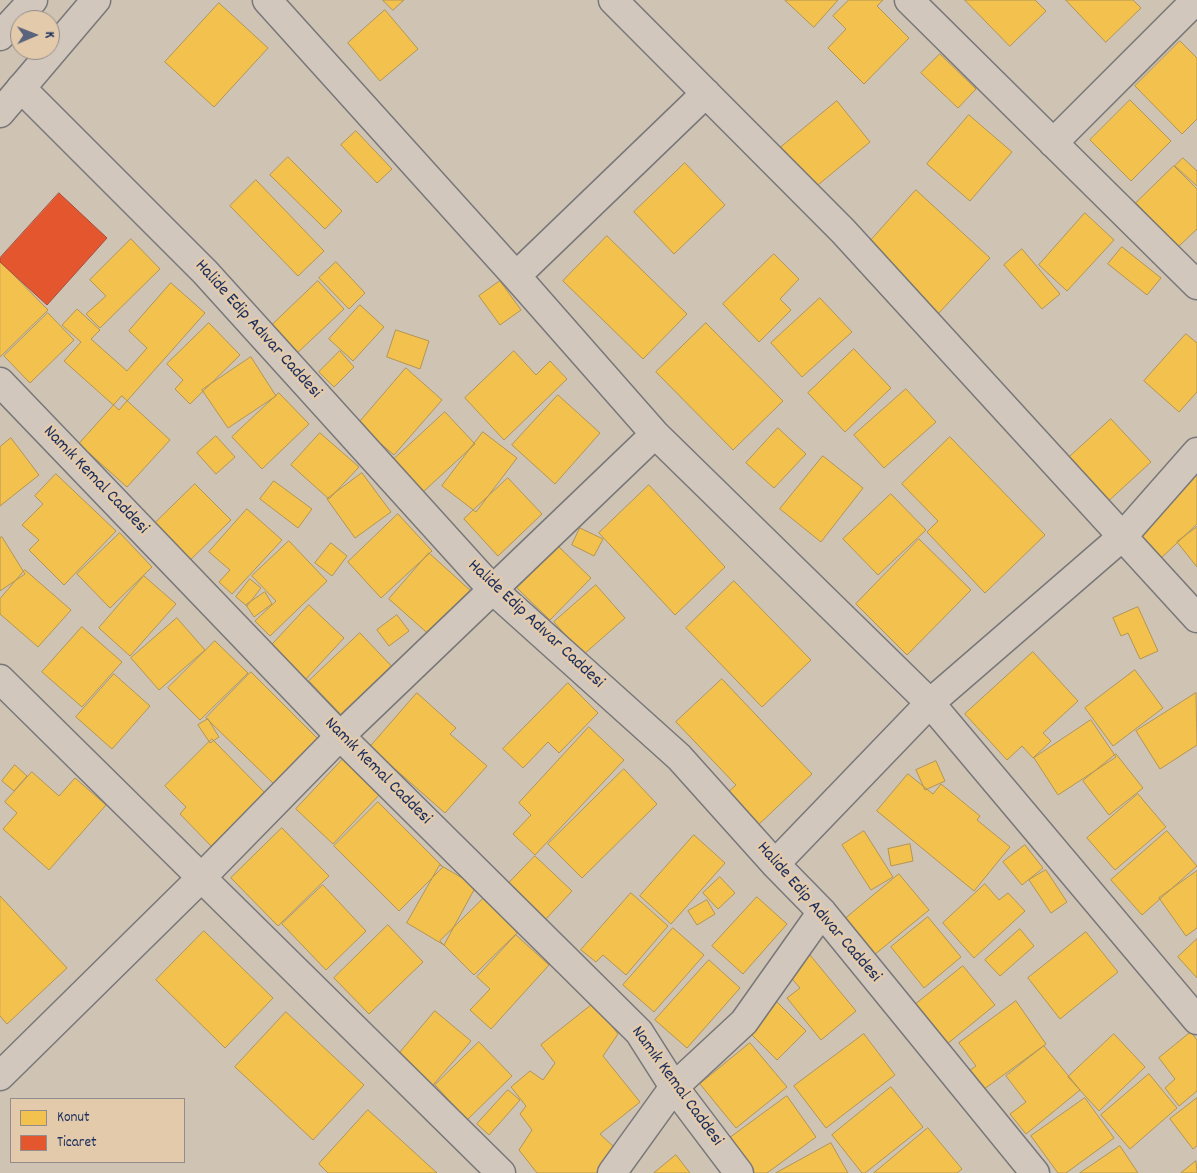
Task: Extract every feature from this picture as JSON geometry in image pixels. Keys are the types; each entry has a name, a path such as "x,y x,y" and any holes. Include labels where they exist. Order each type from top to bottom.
{"main road":[{"path":"0,36 34,0"},
{"path":"0,113 96,0"},
{"path":"266,0 516,276 655,434 930,703 1197,1020"},
{"path":"613,0 843,231 1197,618"},
{"path":"910,0 1197,285"},
{"path":"1053,143 1189,8"},
{"name":"Halide Edip Adıvar Caddesi","path":"21,88 205,272 492,589 679,757 775,864 822,912 1036,1173"},
{"path":"516,276 706,93"},
{"name":"Namık Kemal Caddesi","path":"0,382 340,736 639,1032 674,1087 739,1173"},
{"path":"0,1076 201,878 340,736 655,434"},
{"path":"775,864 930,703 1123,536 1197,452"},
{"path":"0,679 501,1173"},
{"path":"612,1173 674,1087 744,1022 822,912"}],"building: Konut":[{"path":"383,0 404,0 393,10"},
{"path":"785,0 838,0 814,27"},
{"path":"849,0 883,0 877,6 909,38 864,84 828,48 846,29 833,16"},
{"path":"965,0 1035,0 1046,11 1010,46"},
{"path":"1066,0 1133,0 1141,8 1106,42"},
{"path":"219,3 268,48 214,107 165,62"},
{"path":"385,10 418,49 380,81 348,43"},
{"path":"1180,41 1197,58 1197,119 1182,134 1135,86"},
{"path":"940,54 976,89 958,108 921,73"},
{"path":"1130,100 1171,141 1131,181 1090,140"},
{"path":"837,101 870,142 813,189 780,148"},
{"path":"969,115 1012,152 970,201 927,164"},
{"path":"356,131 392,169 377,183 341,145"},
{"path":"288,157 342,211 325,229 270,175"},
{"path":"1183,158 1197,171 1197,186 1175,166"},
{"path":"685,163 725,205 674,254 634,212"},
{"path":"1174,166 1197,189 1197,229 1178,247 1136,203"},
{"path":"256,180 324,251 298,276 230,206"},
{"path":"916,190 990,258 938,314 865,247"},
{"path":"1085,213 1114,240 1067,291 1039,265"},
{"path":"607,236 687,314 643,359 563,281"},
{"path":"131,239 160,269 100,328 86,314 106,296 90,280"},
{"path":"1122,247 1161,278 1147,295 1108,264"},
{"path":"1022,249 1060,294 1042,309 1004,265"},
{"path":"774,254 799,279 780,299 791,310 759,342 723,304"},
{"path":"0,261 48,310 0,357"},
{"path":"336,262 365,293 349,309 319,278"},
{"path":"318,281 344,309 295,355 269,328"},
{"path":"500,281 521,310 500,325 479,296"},
{"path":"171,283 205,313 119,410 64,361 81,342 62,325 77,309 100,330 91,339 127,371 147,348 129,331"},
{"path":"820,298 852,332 802,377 771,343"},
{"path":"360,305 384,327 353,361 329,339"},
{"path":"48,313 74,340 30,383 4,356"},
{"path":"209,323 240,355 190,404 175,389 183,380 167,364"},
{"path":"706,323 783,401 733,450 656,372"},
{"path":"396,330 429,341 420,369 387,357"},
{"path":"1186,334 1197,343 1197,392 1179,412 1144,381"},
{"path":"854,349 891,388 845,432 808,393"},
{"path":"340,351 354,367 334,387 319,372"},
{"path":"514,351 536,375 550,361 567,379 504,440 465,398"},
{"path":"251,357 276,396 228,428 202,390"},
{"path":"406,368 442,400 394,455 358,424"},
{"path":"906,389 936,422 884,468 854,435"},
{"path":"279,393 309,424 262,469 232,437"},
{"path":"558,395 600,433 555,484 512,445"},
{"path":"122,396 170,440 127,487 79,444"},
{"path":"445,412 475,444 423,492 393,460"},
{"path":"1111,419 1151,462 1104,505 1064,462"},
{"path":"778,428 806,454 774,488 746,463"},
{"path":"483,432 517,458 476,512 442,486"},
{"path":"320,433 359,467 329,499 291,465"},
{"path":"216,436 235,457 216,474 197,453"},
{"path":"950,437 1045,535 985,593 927,532 938,521 902,484"},
{"path":"11,438 39,475 0,506 0,447"},
{"path":"823,456 863,488 821,542 780,509"},
{"path":"362,473 391,512 355,538 327,499"},
{"path":"1197,473 1197,524 1159,560 1134,534"},
{"path":"56,474 116,531 64,585 29,550 39,540 22,525 43,504 35,496"},
{"path":"508,478 542,514 498,556 464,519"},
{"path":"274,481 312,509 298,528 260,499"},
{"path":"195,484 231,520 184,566 148,530"},
{"path":"649,485 725,567 675,615 599,533"},
{"path":"891,494 926,530 878,575 843,539"},
{"path":"247,509 282,540 232,594 219,582 230,570 209,552"},
{"path":"398,514 432,551 381,598 348,562"},
{"path":"1197,527 1197,567 1177,542"},
{"path":"580,528 603,539 594,556 572,545"},
{"path":"120,533 152,567 110,608 77,574"},
{"path":"2,537 25,574 0,591 0,538"},
{"path":"919,539 971,590 907,655 856,604"},
{"path":"289,541 327,581 270,636 255,621 276,601 252,576"},
{"path":"331,543 347,556 332,576 315,563"},
{"path":"558,546 591,578 550,620 517,588"},
{"path":"429,553 472,592 433,638 389,599"},
{"path":"25,570 71,610 38,647 0,614 0,599"},
{"path":"144,576 176,604 130,656 99,628"},
{"path":"250,579 261,588 247,606 236,597"},
{"path":"734,581 811,660 762,707 686,628"},
{"path":"596,585 625,618 583,655 554,622"},
{"path":"265,592 272,604 254,617 246,605"},
{"path":"309,605 344,638 304,681 269,648"},
{"path":"1138,607 1158,651 1140,659 1128,633 1121,636 1113,618"},
{"path":"397,615 409,631 389,646 377,630"},
{"path":"177,618 205,650 159,690 131,658"},
{"path":"82,627 122,662 82,707 42,672"},
{"path":"360,633 398,673 347,721 309,681"},
{"path":"215,641 248,673 200,720 168,688"},
{"path":"1033,652 1078,701 1043,733 1051,741 1033,758 1022,746 1007,760 965,714"},
{"path":"1135,670 1163,708 1113,746 1085,708"},
{"path":"251,672 319,740 275,785 206,718"},
{"path":"114,674 150,706 112,749 76,717"},
{"path":"722,679 812,774 756,827 726,794 736,785 676,722"},
{"path":"568,683 598,713 559,753 548,742 523,768 503,749"},
{"path":"417,693 456,728 450,734 487,766 445,813 370,747"},
{"path":"1196,693 1197,745 1160,769 1136,731"},
{"path":"208,719 219,737 210,743 198,725"},
{"path":"1091,720 1116,757 1058,795 1034,758"},
{"path":"589,727 624,760 535,855 513,834 531,815 519,803"},
{"path":"212,739 268,796 214,849 180,814 186,807 165,786"},
{"path":"1116,754 1143,788 1109,815 1083,781"},
{"path":"343,759 380,794 333,844 296,809"},
{"path":"936,761 945,781 925,790 916,770"},
{"path":"15,765 27,776 14,791 2,781"},
{"path":"624,769 657,804 582,878 548,844"},
{"path":"32,772 59,796 75,778 106,805 49,870 3,829 17,813 5,802"},
{"path":"908,774 933,794 941,784 980,816 977,820 1010,847 974,891 877,811"},
{"path":"1138,794 1166,827 1115,870 1087,838"},
{"path":"378,802 443,867 399,911 334,846"},
{"path":"282,828 329,876 278,926 231,878"},
{"path":"864,831 893,877 871,890 842,845"},
{"path":"1167,831 1197,866 1142,915 1111,880"},
{"path":"694,835 725,863 671,924 640,896"},
{"path":"910,844 913,861 891,866 888,849"},
{"path":"1025,845 1043,868 1022,885 1003,862"},
{"path":"535,856 572,891 544,921 507,885"},
{"path":"440,865 476,886 444,945 407,923"},
{"path":"1046,870 1067,902 1051,913 1029,880"},
{"path":"1197,871 1197,928 1186,936 1159,898"},
{"path":"899,874 929,910 874,955 845,919"},
{"path":"720,877 735,893 718,909 703,893"},
{"path":"985,884 999,900 1008,893 1025,911 974,958 943,923"},
{"path":"323,885 366,931 326,970 282,924"},
{"path":"631,893 668,926 626,975 603,955 596,962 581,950"},
{"path":"0,896 67,968 7,1024 0,1016"},
{"path":"485,897 519,931 474,975 440,941"},
{"path":"757,897 787,924 743,974 712,946"},
{"path":"707,900 715,914 697,925 688,911"},
{"path":"928,917 961,957 924,988 891,947"},
{"path":"388,925 423,962 369,1014 334,978"},
{"path":"673,928 704,955 654,1012 623,985"},
{"path":"1020,929 1034,946 1000,976 985,960"},
{"path":"204,931 273,998 225,1048 156,980"},
{"path":"1086,932 1118,972 1060,1019 1028,978"},
{"path":"516,935 549,965 491,1029 470,1010 490,989 477,977"},
{"path":"1197,939 1197,978 1178,957"},
{"path":"810,955 856,1011 821,1040 787,998 800,988 787,973"},
{"path":"709,960 740,988 687,1048 655,1020"},
{"path":"963,966 995,1005 947,1044 916,1004"},
{"path":"772,997 806,1031 777,1060 743,1026"},
{"path":"1016,1001 1046,1044 976,1095 963,1075 976,1066 959,1043"},
{"path":"594,1003 618,1034 603,1056 640,1102 600,1134 616,1149 599,1173 537,1173 519,1150 532,1130 520,1114 526,1106 511,1087 530,1071 543,1080 555,1063 541,1045"},
{"path":"435,1011 471,1041 433,1085 398,1055"},
{"path":"286,1012 364,1085 313,1140 235,1067"},
{"path":"1191,1032 1197,1040 1197,1091 1179,1106 1165,1088 1175,1079 1159,1058"},
{"path":"864,1034 895,1075 826,1128 794,1086"},
{"path":"1114,1034 1145,1067 1099,1111 1068,1077"},
{"path":"479,1042 512,1076 467,1120 435,1085"},
{"path":"750,1043 787,1087 736,1128 700,1084"},
{"path":"1044,1046 1080,1090 1026,1134 1010,1114 1026,1102 1006,1076"},
{"path":"1149,1074 1177,1108 1130,1149 1101,1115"},
{"path":"891,1087 923,1127 865,1173 862,1173 832,1135"},
{"path":"508,1090 520,1100 489,1135 477,1124"},
{"path":"787,1096 816,1137 767,1173 752,1173 727,1140"},
{"path":"1085,1098 1114,1138 1066,1173 1058,1173 1031,1136"},
{"path":"1197,1098 1197,1146 1193,1149 1170,1119"},
{"path":"368,1110 437,1173 328,1173 319,1164"},
{"path":"928,1128 962,1169 957,1173 874,1173"},
{"path":"831,1143 848,1173 776,1173"},
{"path":"1120,1146 1138,1173 1080,1173"},
{"path":"676,1155 690,1173 654,1173"},
{"path":"1196,1161 1197,1173 1181,1173"}],"building: Ticaret":[{"path":"59,193 107,238 47,305 0,262 0,258"}]}
